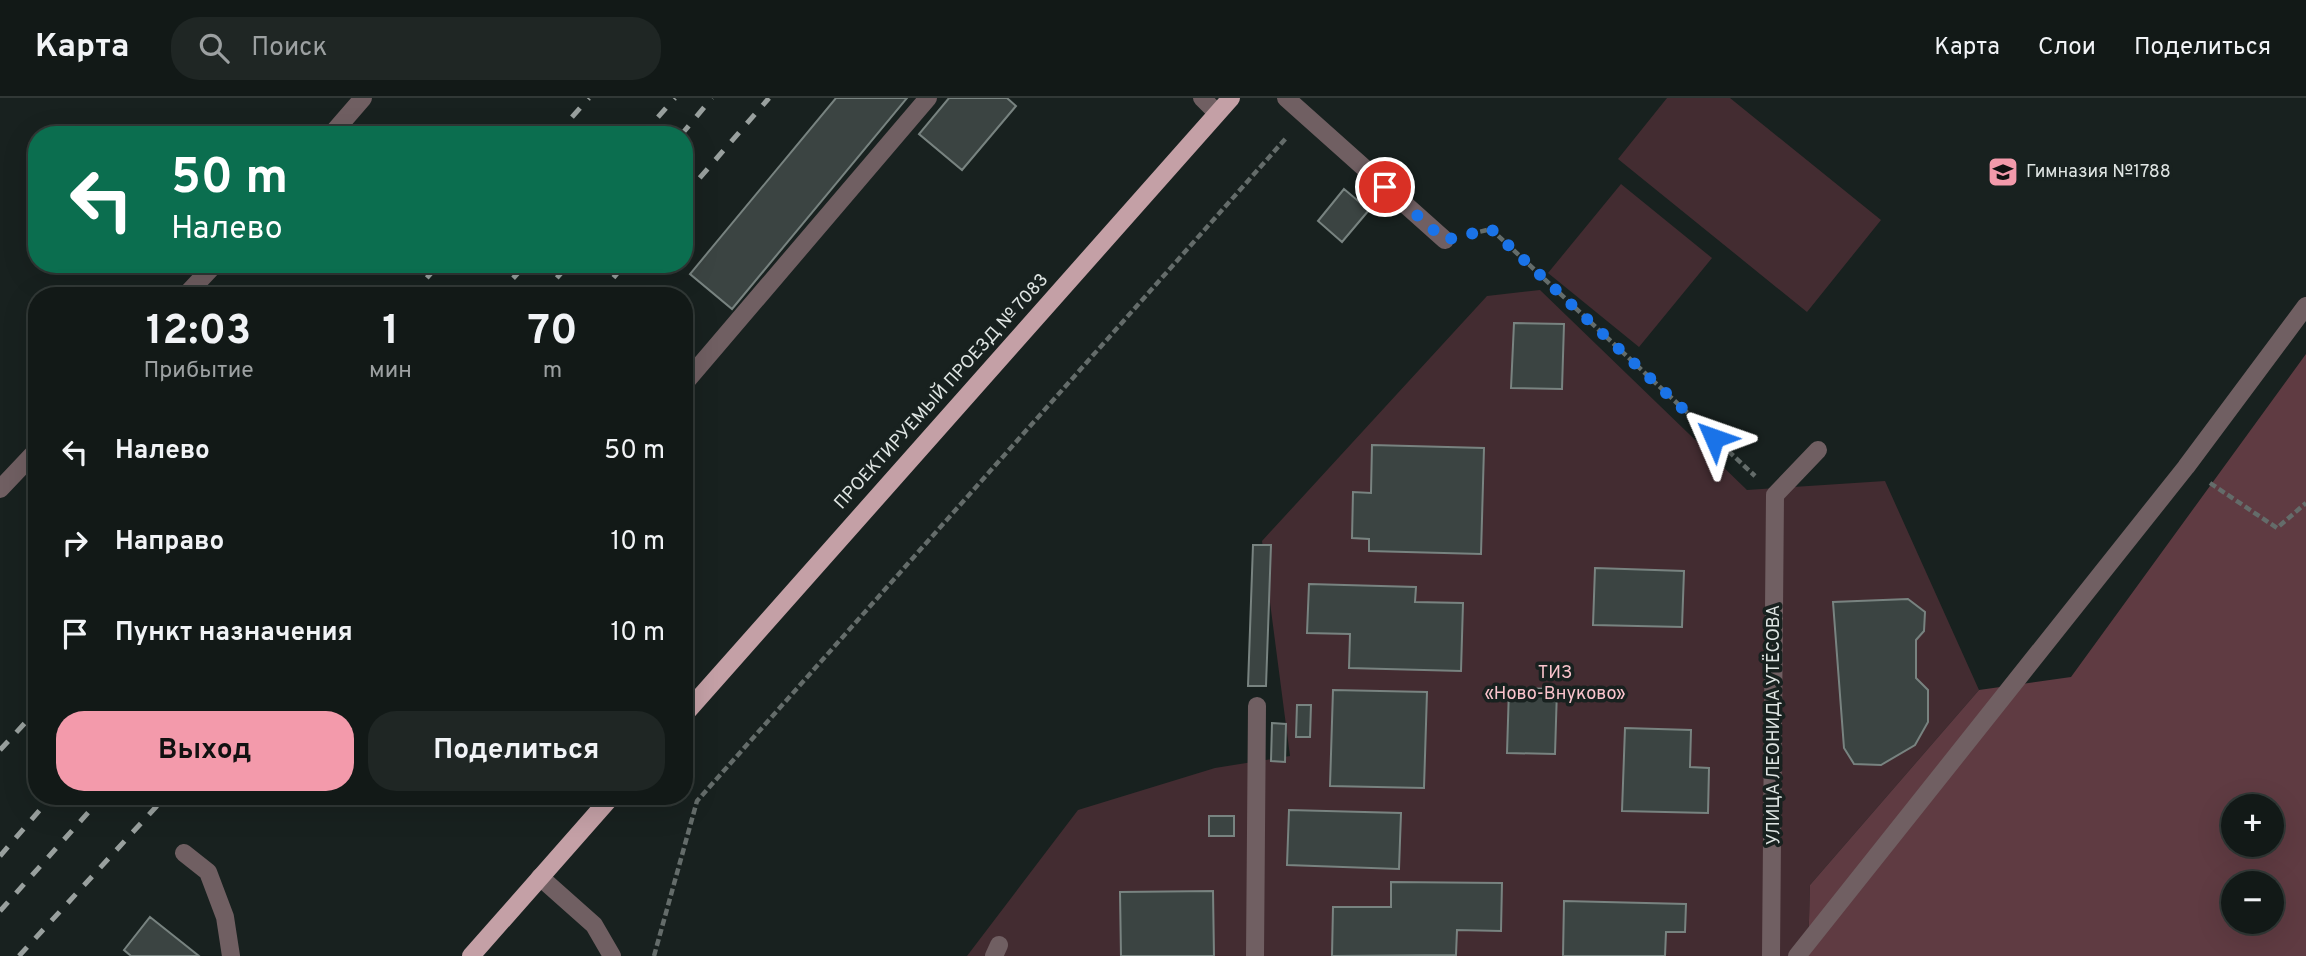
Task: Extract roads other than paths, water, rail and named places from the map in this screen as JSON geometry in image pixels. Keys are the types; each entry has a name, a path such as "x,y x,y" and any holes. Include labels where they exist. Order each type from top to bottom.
{"main road":[{"name":"ПРОЕКТИРУЕМЫЙ ПРОЕЗД № 7083","path":"693,705 1231,98"},
{"path":"471,956 604,805"}],"street":[{"path":"339,126 363,98"},
{"path":"693,373 928,98"},
{"path":"1202,98 1217,113"},
{"path":"1286,98 1445,240"},
{"path":"193,287 207,273"},
{"path":"1797,956 2186,467 2306,306"},
{"name":"УЛИЦА ЛЕОНИДА УТЁСОВА","path":"1771,956 1775,495 1818,450"},
{"path":"0,489 28,459"},
{"path":"1255,956 1257,706"},
{"path":"184,853 208,872 225,916 231,956"},
{"path":"540,877 594,925 612,956"}],"railway":[{"path":"564,126 589,98"},
{"path":"650,126 675,98"},
{"path":"689,126 712,98"},
{"path":"693,186 769,98"},
{"path":"419,287 431,273"},
{"path":"505,287 518,273"},
{"path":"549,287 561,273"},
{"path":"606,287 617,273"},
{"path":"0,750 28,720"},
{"path":"0,856 44,805"},
{"path":"0,911 95,805"},
{"path":"19,956 158,805"}],"place":[{"name":"Гимназия №1788","path":"2003,172"}],"park label":[{"name":"ТИЗ «Ново-Внуково»","path":"1555,683"}]}
